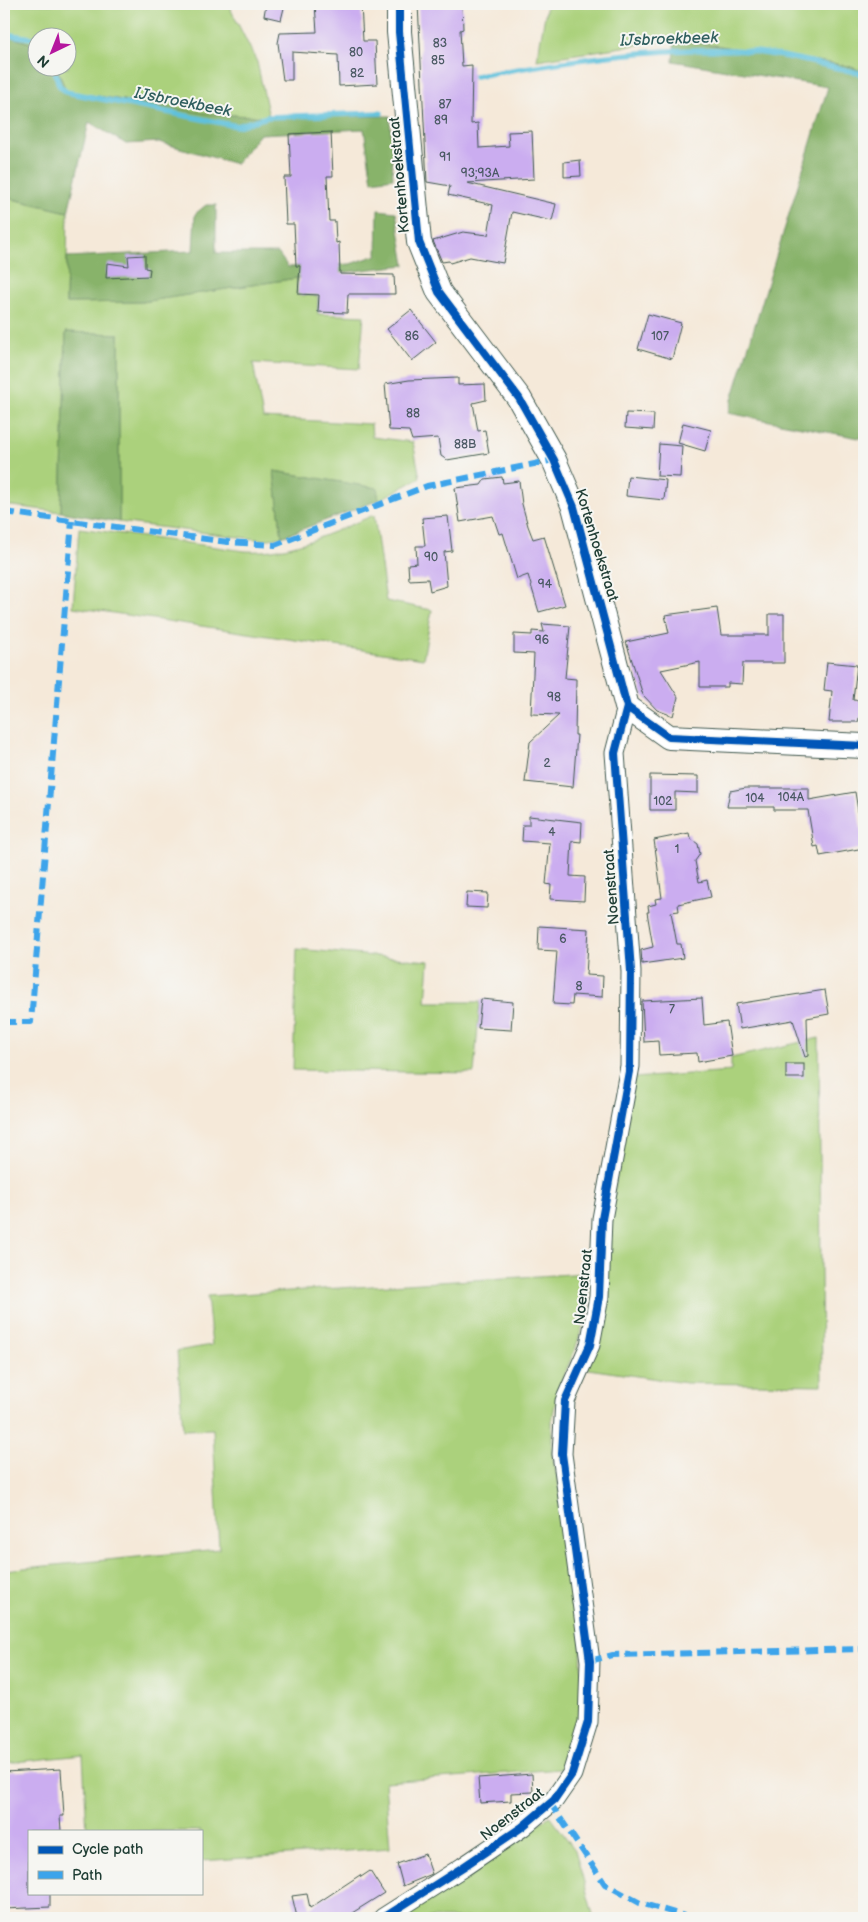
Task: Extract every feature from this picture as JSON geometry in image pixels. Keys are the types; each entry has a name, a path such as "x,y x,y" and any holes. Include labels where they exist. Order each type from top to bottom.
{"street":[{"name":"Kortenhoekstraat","path":"400,4 399,32 419,242 440,292 520,398 554,460 574,507 627,707"},
{"path":"627,707 669,737 864,746"},
{"name":"Noenstraat","path":"384,1918 522,1827 554,1800 572,1774 588,1722 590,1661 562,1454 565,1401 590,1344 599,1297 602,1219 630,1066 631,971 616,752 627,707"}],"green space":[{"path":"4,4 228,4 257,62 269,117 211,114 65,91 60,78 78,78 78,28 28,28 28,42 4,35"},
{"path":"547,4 864,4 864,72 848,66 675,39 537,60"},
{"path":"4,35 28,42 28,78 61,78 66,91 211,114 269,117 390,116 393,178 372,181 364,129 260,134 236,164 159,142 126,144 89,122 68,212 4,197"},
{"path":"675,39 848,66 864,72 864,439 728,413 828,87 673,61"},
{"path":"4,197 68,212 66,303 142,302 297,278 297,295 318,296 318,314 364,316 359,369 253,363 263,418 371,424 372,437 413,442 420,478 379,500 376,488 274,471 282,537 263,540 119,522 119,334 66,332 61,512 4,505"},
{"path":"206,205 216,205 216,253 278,253 288,267 350,264 377,255 378,210 396,212 405,265 297,278 142,302 66,303 67,257 193,251 195,214"},
{"path":"66,332 119,334 119,522 61,512"},
{"path":"274,471 377,488 379,500 282,537"},
{"path":"374,515 386,601 432,610 423,659 73,607 79,528 245,551 262,551 279,549 327,535"},
{"path":"297,949 429,961 426,1002 480,1002 474,1073 293,1070"},
{"path":"819,1038 822,1385 686,1383 588,1369 612,1203 634,1078 731,1071 731,1058"},
{"path":"588,1273 588,1309 575,1350 559,1386 552,1419 552,1454 567,1525 581,1631 582,1713 572,1749 561,1769 385,1782 390,1848 202,1861 202,1830 87,1830 83,1755 4,1763 4,1570 219,1549 213,1429 183,1430 177,1351 212,1345 207,1296"},
{"path":"550,1816 575,1850 594,1918 395,1918"}],"building":[{"path":"266,4 285,4 281,20 264,16"},
{"path":"315,4 361,4 363,41 375,41 377,84 339,86 338,55 292,52 292,80 283,80 278,43 280,33 317,32"},
{"path":"418,4 462,4 463,29 460,30 462,66 472,65 471,124 478,123 479,148 509,146 508,132 532,131 534,179 467,183 556,204 552,221 512,212 503,263 470,257 450,263 449,261 442,262 433,241 463,232 488,235 493,205 448,195 450,186 427,182"},
{"path":"331,132 333,176 327,176 329,221 335,221 336,243 339,242 340,274 394,275 395,294 348,294 347,313 318,312 319,295 298,294 300,266 296,266 294,224 286,224 284,177 291,177 289,134"},
{"path":"580,160 581,176 564,177 564,162"},
{"path":"145,255 145,268 150,269 149,276 106,278 107,263 129,266 128,256"},
{"path":"411,310 436,342 412,361 387,329"},
{"path":"648,314 681,323 672,359 638,349"},
{"path":"458,378 458,385 485,384 486,400 473,403 478,431 485,430 489,453 447,460 441,456 438,438 412,440 409,431 389,430 385,384 409,380"},
{"path":"626,413 654,414 653,430 625,428"},
{"path":"683,423 711,430 705,451 678,443"},
{"path":"659,444 682,446 680,477 657,476"},
{"path":"628,476 666,480 664,500 626,496"},
{"path":"502,477 503,483 519,481 522,504 528,526 533,539 544,536 565,605 539,612 528,575 517,579 503,533 499,534 493,516 460,522 455,488 481,485 485,479"},
{"path":"448,516 452,551 444,552 447,586 430,591 428,579 409,580 408,564 417,563 416,546 425,546 422,518"},
{"path":"717,608 721,635 769,635 769,614 784,614 784,663 743,663 742,684 728,683 728,687 700,687 700,662 661,670 678,697 673,716 657,710 643,695 626,642 669,633 665,615"},
{"path":"542,624 570,626 565,678 576,679 575,735 577,735 573,787 525,782 530,742 559,715 531,714 534,654 514,653 514,634 532,635 532,631 544,632"},
{"path":"827,662 857,665 853,700 864,701 864,718 859,718 858,722 829,722 832,691 824,690"},
{"path":"650,775 698,776 698,793 675,792 675,810 650,810"},
{"path":"746,788 809,788 809,800 855,792 864,848 820,856 818,846 814,847 808,810 774,810 774,807 727,807 730,791"},
{"path":"529,816 582,822 581,842 572,841 570,876 585,877 584,901 550,899 551,885 546,884 550,843 522,841 523,825 529,825"},
{"path":"689,833 690,838 698,844 700,854 695,861 699,882 707,880 711,897 678,904 679,911 671,912 677,944 681,944 683,958 642,964 641,950 653,947 647,912 649,912 648,906 656,904 655,899 662,898 654,840"},
{"path":"467,892 488,893 487,908 466,907"},
{"path":"539,926 589,929 586,975 603,976 602,997 573,995 572,1005 553,1004 557,951 538,950"},
{"path":"825,990 829,1014 807,1018 808,1056 805,1057 793,1020 740,1029 736,1004"},
{"path":"702,998 704,1025 727,1022 732,1056 698,1062 697,1053 659,1055 658,1041 644,1042 642,1001"},
{"path":"481,999 513,1002 511,1030 478,1028"},
{"path":"786,1064 804,1064 804,1078 786,1078"},
{"path":"61,1769 64,1816 60,1816 61,1830 28,1830 28,1894 50,1894 50,1907 4,1909 4,1772"},
{"path":"532,1774 533,1792 511,1793 511,1801 480,1803 478,1778"},
{"path":"425,1854 432,1874 403,1886 397,1864"},
{"path":"370,1871 384,1893 344,1918 294,1918 297,1917 292,1896 307,1894 310,1908 360,1875 361,1877"}],"waterway":[{"name":"IJsbroekbeek","path":"4,34 28,38"},
{"name":"IJsbroekbeek","path":"475,76 635,53 700,50 766,53 864,74"},
{"name":"IJsbroekbeek","path":"57,78 59,85 66,92 237,126 267,117 381,113"}],"marked path":[{"path":"4,512 228,542 275,545 427,486 554,460"},
{"path":"4,1022 31,1022 72,521"},
{"path":"590,1661 613,1655 864,1649"},
{"path":"550,1803 605,1884 640,1903 692,1918"}],"cycle path":[{"path":"399,4 399,32 419,242 439,292 519,398 554,460 574,507 627,707 669,737 864,746"},
{"path":"383,1918 522,1827 554,1800 572,1774 588,1722 590,1661 562,1454 565,1401 590,1345 599,1297 602,1219 630,1066 631,971 615,753 627,707"}]}
